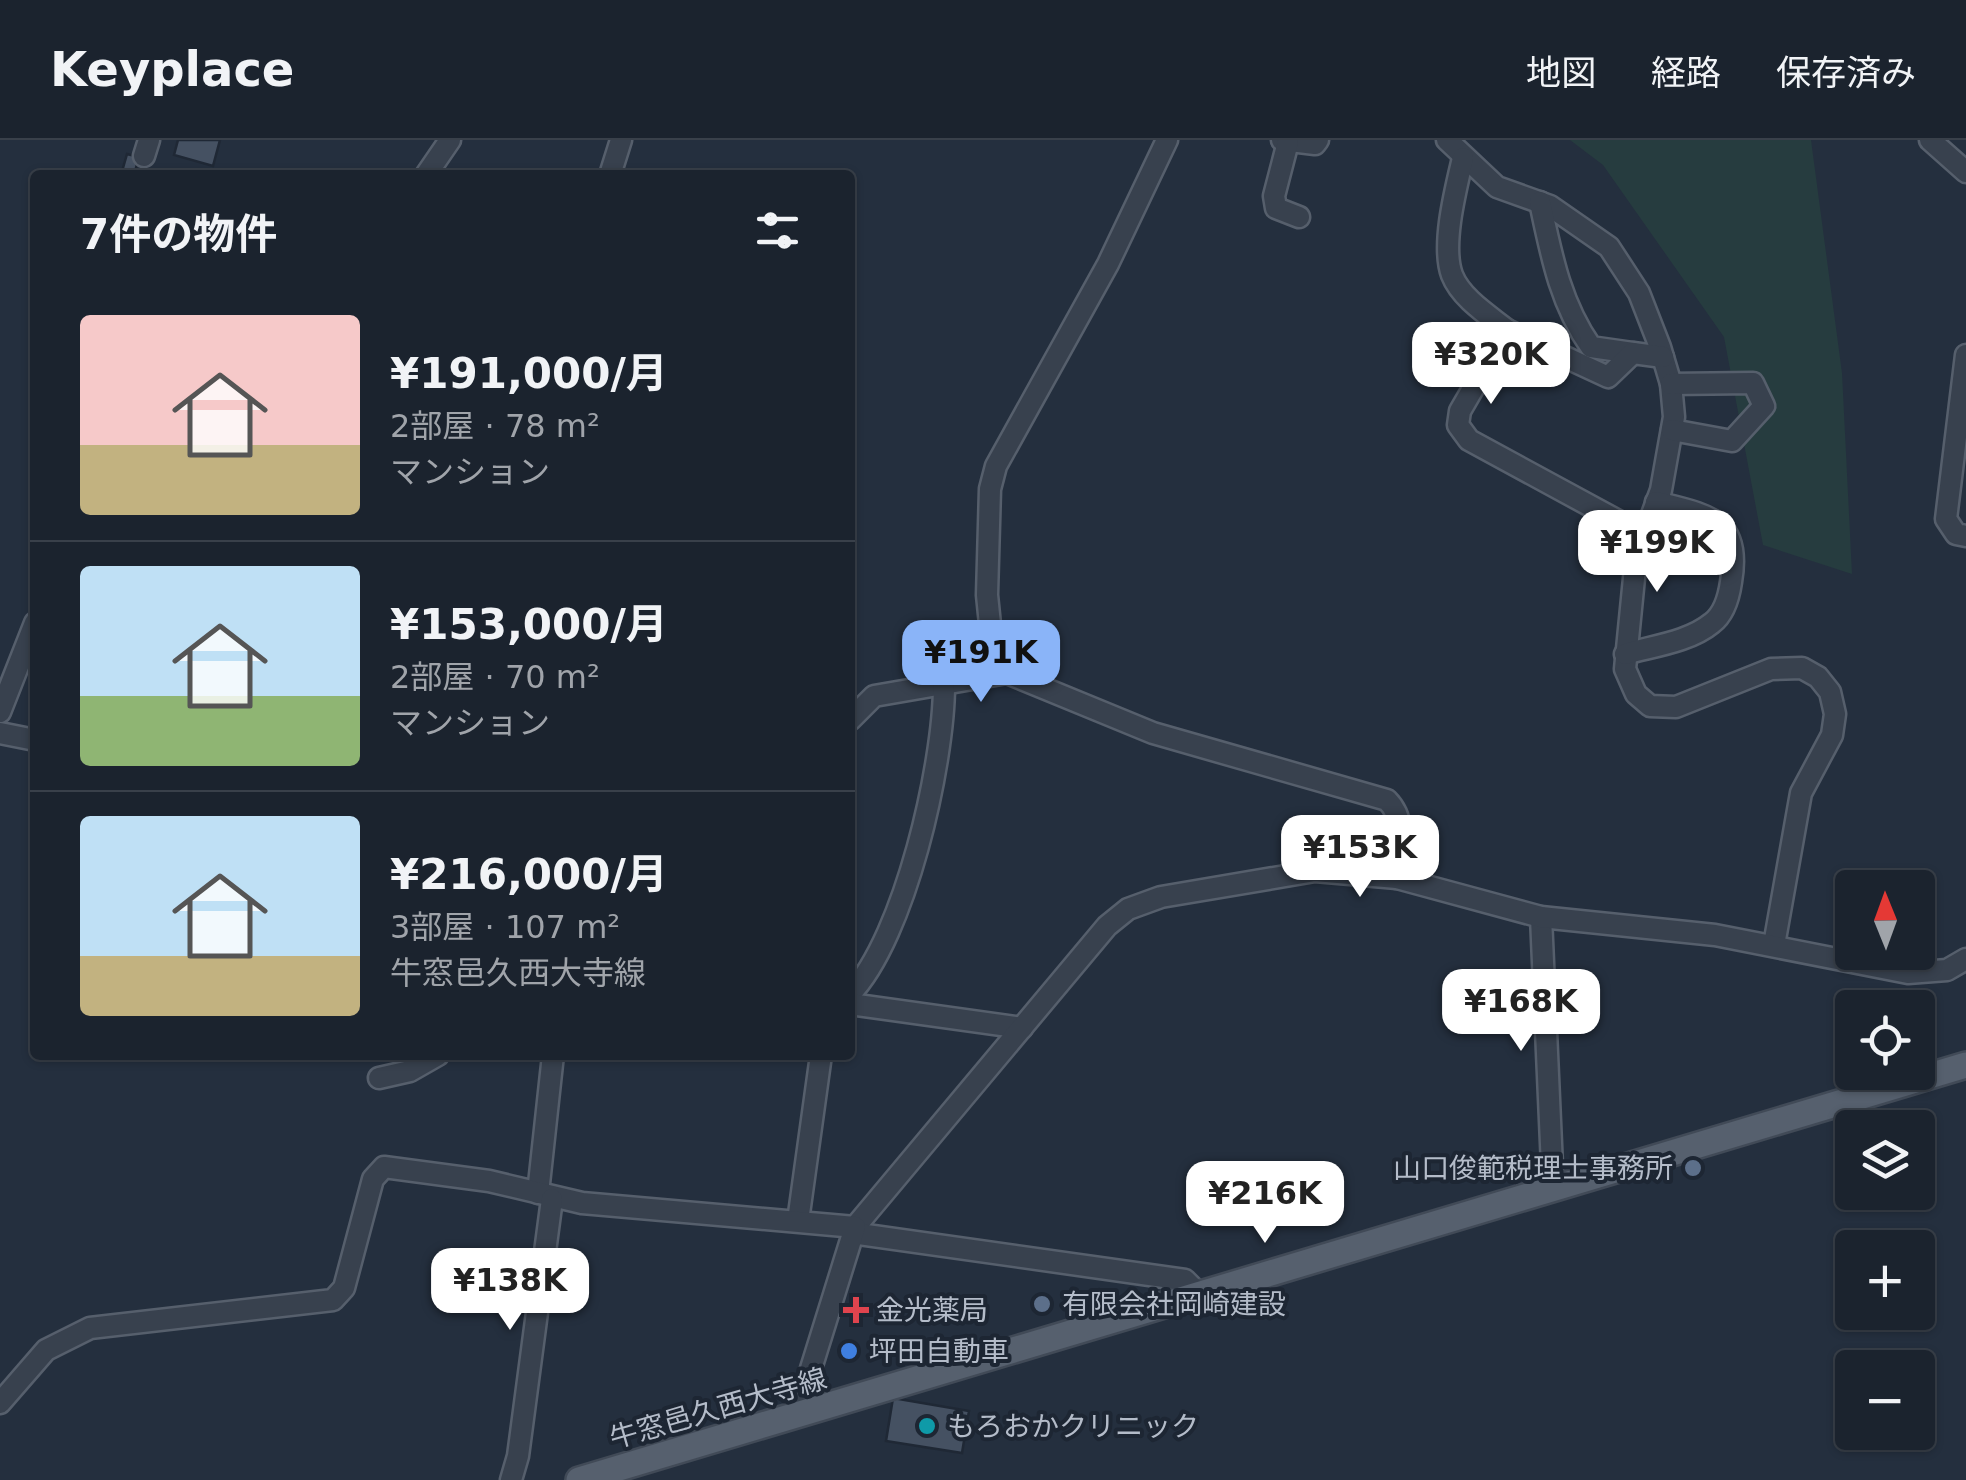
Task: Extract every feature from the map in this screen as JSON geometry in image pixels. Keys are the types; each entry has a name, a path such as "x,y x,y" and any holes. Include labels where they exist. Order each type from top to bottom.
{"main road":[{"name":"牛窓邑久西大寺線","path":"579,1480 1966,1064"}],"street":[{"path":"429,170 450,140"},
{"path":"612,170 621,140"},
{"path":"1007,673 992,644 987,596 990,489 996,466 1108,264 1168,140"},
{"path":"1298,217 1276,208 1274,196 1285,141 1315,144 1318,140"},
{"path":"1447,140 1496,187 1540,202 1609,246 1639,292 1662,357 1671,384 1672,430 1656,502 1636,558 1625,654 1625,669 1636,694 1650,706 1676,706 1770,669 1802,668 1830,692 1835,714 1832,735 1802,794 1774,945"},
{"path":"1930,140 1966,172"},
{"path":"1463,158 1453,200 1452,274 1465,294 1506,330 1608,377 1633,353"},
{"path":"1540,202 1554,266 1576,326 1591,347 1662,357"},
{"path":"1506,330 1460,410 1458,425 1469,440 1644,534"},
{"path":"1966,354 1946,520 1956,534 1966,536"},
{"path":"1671,384 1753,383 1764,406 1732,441 1672,430"},
{"path":"1625,654 1690,636 1715,622 1728,599 1736,556 1733,538 1708,514 1656,502"},
{"path":"0,712 30,636"},
{"path":"855,715 874,696 1007,673 1140,728 1387,800 1396,809 1401,826 1397,878"},
{"path":"855,987 876,957 921,832 940,744 944,686"},
{"path":"0,733 30,739"},
{"path":"804,1414 805,1388 854,1230 1107,926 1128,909 1160,897 1277,875 1315,872 1397,878 1540,918 1774,945 1908,973 1948,970 1966,959"},
{"path":"1540,918 1552,1189"},
{"path":"855,1005 1022,1028"},
{"path":"379,1078 410,1071 429,1060"},
{"path":"511,1480 518,1456 545,1196 553,1060"},
{"path":"798,1220 819,1060"},
{"path":"0,1403 26,1368 46,1350 90,1328 333,1300 344,1288 373,1179 384,1167 489,1181 545,1196 798,1220 1185,1280 1200,1295"}],"green space":[{"path":"1570,140 1811,140 1842,373 1852,574 1763,545 1724,337 1603,165"}],"building":[{"path":"178,140 220,140 213,166 174,155"},
{"path":"127,154 139,157 135,170 122,170"},
{"name":"もろおかクリニック","path":"893,1398 969,1411 962,1453 886,1441"}],"place":[{"name":"山口俊範税理士事務所","path":"1693,1168"},
{"name":"有限会社岡崎建設","path":"1042,1304"},
{"name":"金光薬局","path":"856,1310"},
{"name":"坪田自動車","path":"849,1351"},
{"name":"もろおかクリニック","path":"927,1426"}]}
